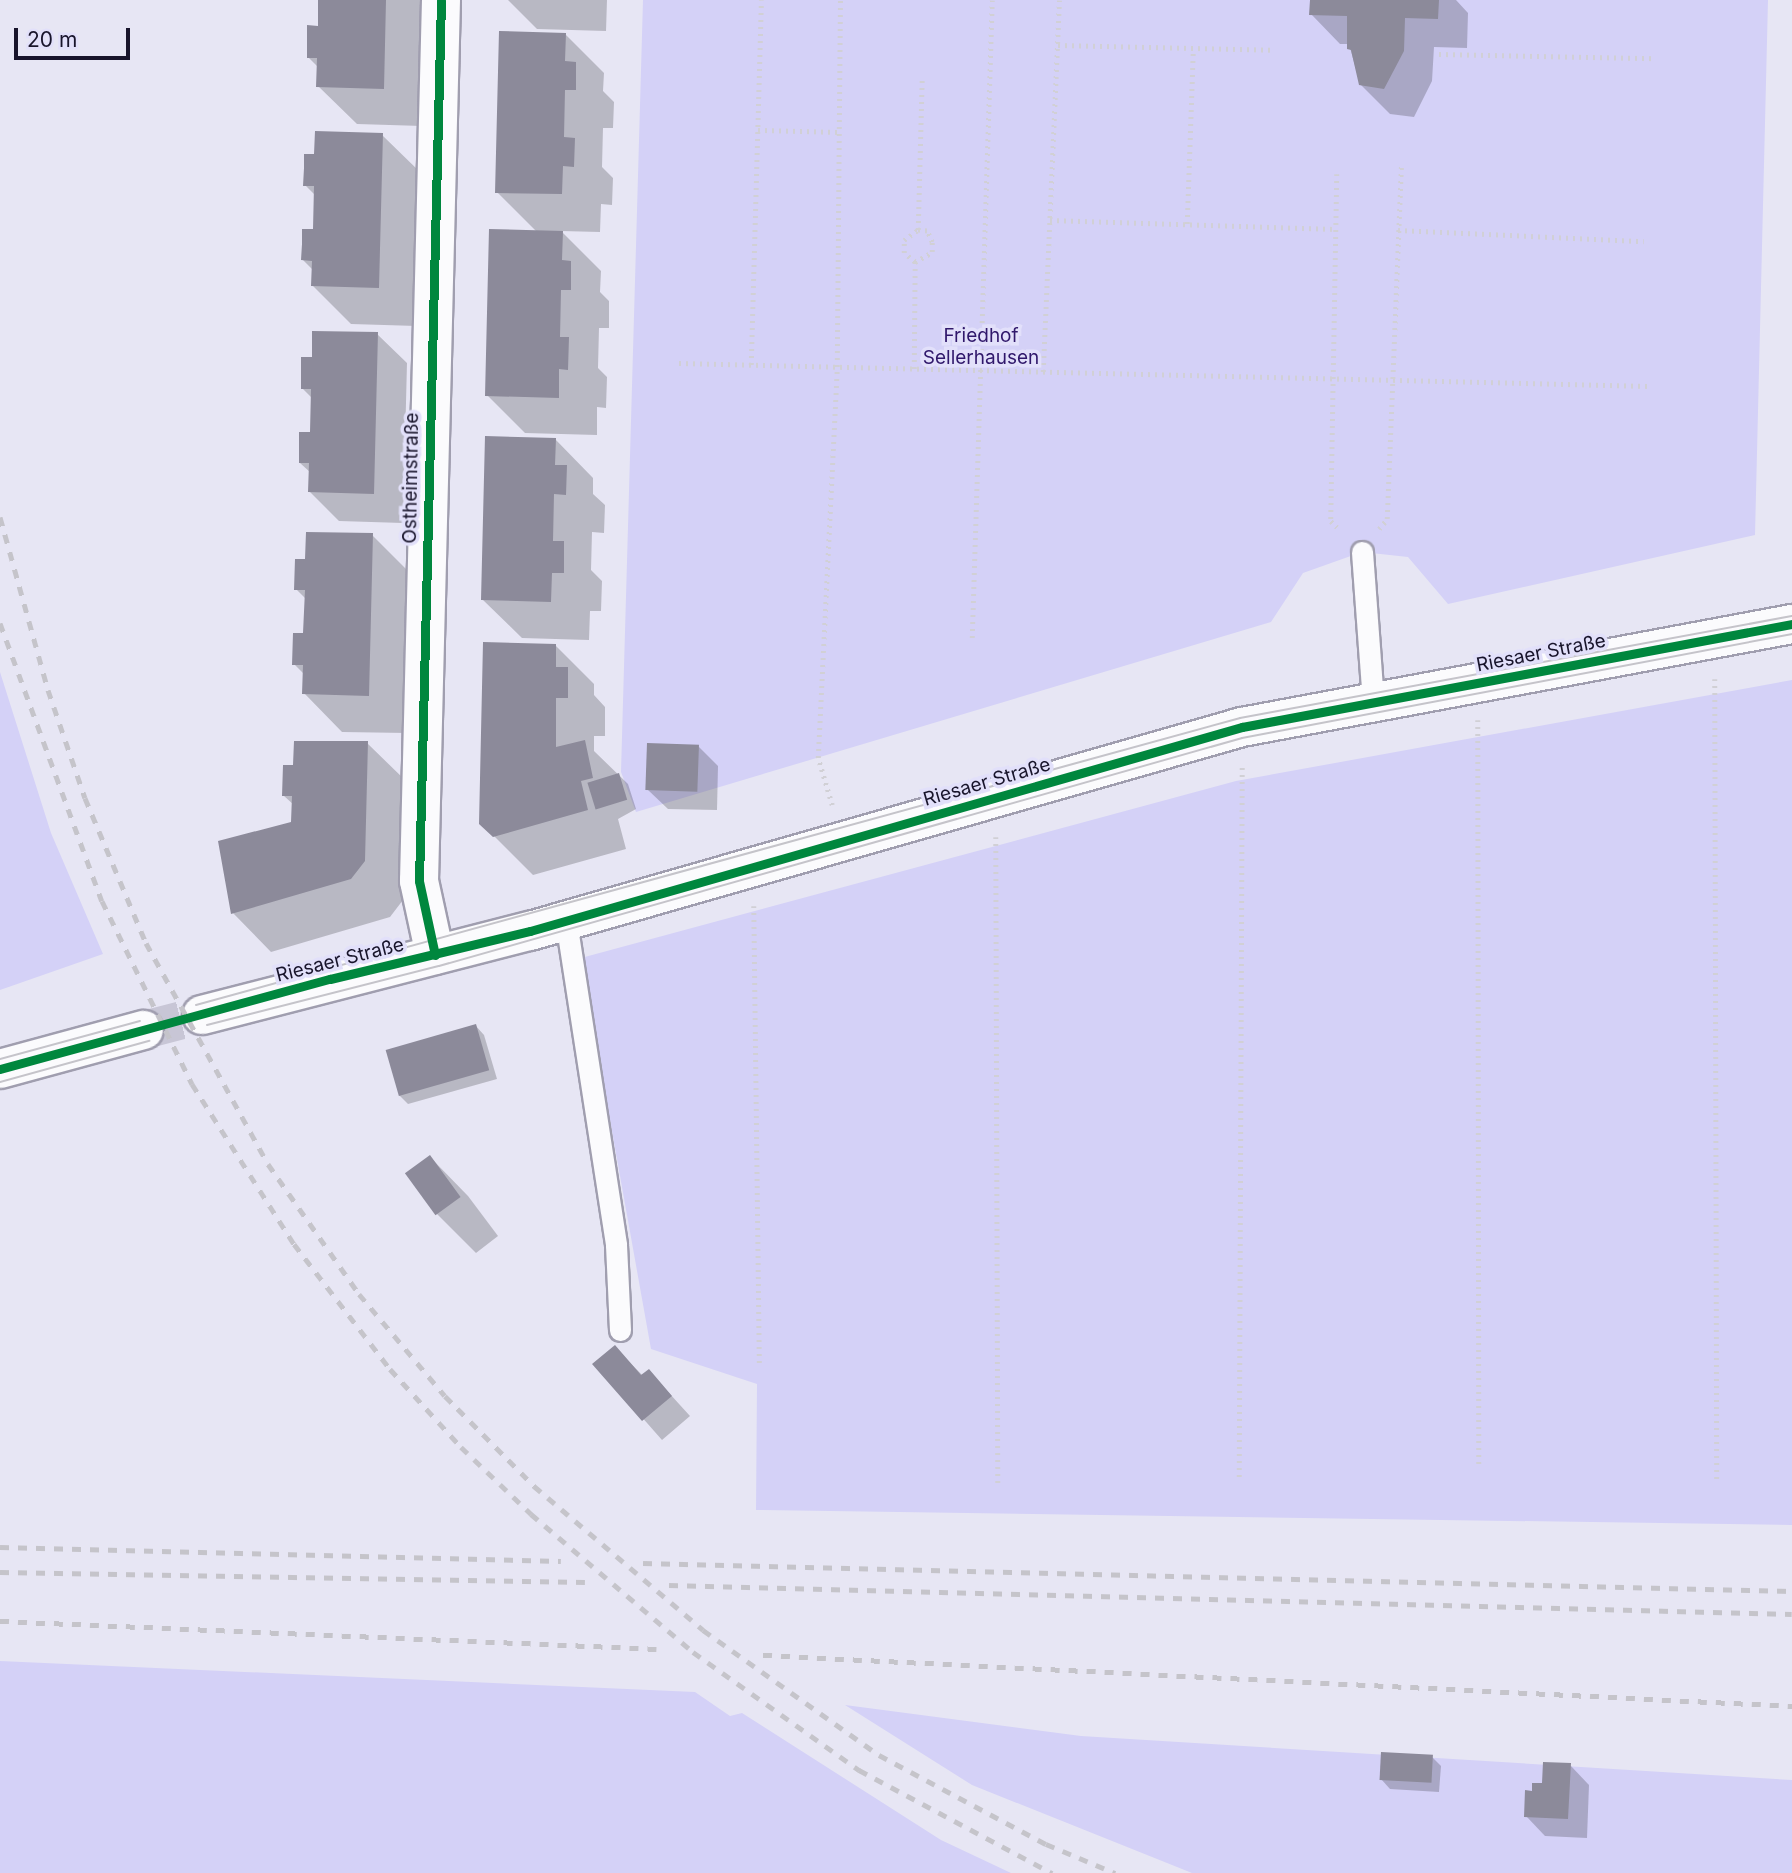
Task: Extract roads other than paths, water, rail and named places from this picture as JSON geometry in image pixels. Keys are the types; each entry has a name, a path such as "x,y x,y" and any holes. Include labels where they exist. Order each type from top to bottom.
{"main road":[{"name":"Ostheimstraße","path":"435,955 419,881 441,0"},
{"name":"Riesaer Straße","path":"202,1014 566,921 1242,727 1792,624"},
{"path":"0,1069 144,1030"}],"lane":[{"path":"1362,552 1373,702"},
{"path":"566,921 616,1245 620,1330"}],"tunnel":[{"path":"144,1030 202,1015"}],"tram line":[{"path":"196,1005 1240,718 1792,616"},
{"path":"207,1025 439,966 1242,738 1792,634"},
{"path":"0,1059 140,1021"},
{"path":"0,1082 149,1041"}],"railway":[{"path":"0,517 48,690 85,798 146,943 268,1164 359,1294 445,1396 534,1486 703,1630 879,1755 1046,1844 1115,1873"},
{"path":"0,623 102,901 192,1084 294,1244 390,1369 461,1447 531,1514 693,1652 859,1770 1052,1873"},
{"path":"0,1547 561,1561"},
{"path":"643,1563 1792,1591"},
{"path":"0,1572 585,1582"},
{"path":"669,1585 1792,1614"},
{"path":"0,1621 661,1649"},
{"path":"763,1655 1792,1706"}],"park label":[{"name":"Friedhof Sellerhausen","path":"981,347"}]}
